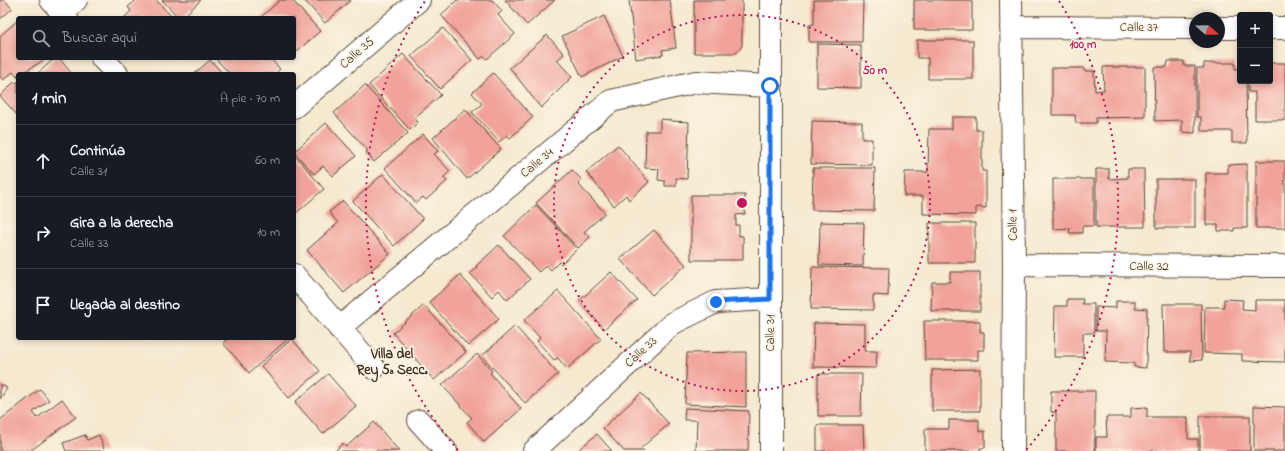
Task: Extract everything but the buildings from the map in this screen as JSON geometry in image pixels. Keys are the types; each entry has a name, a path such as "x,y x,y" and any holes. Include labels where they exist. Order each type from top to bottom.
{"street":[{"name":"Calle 35","path":"296,105 419,0"},
{"name":"Calle 31","path":"771,0 771,451"},
{"name":"Calle 1","path":"1011,0 1014,265 1013,451"},
{"name":"Calle 37","path":"1011,27 1189,28"},
{"path":"1225,28 1237,28"},
{"path":"1273,28 1285,28"},
{"path":"104,60 115,72"},
{"name":"Calle 34","path":"339,328 610,101 696,82 770,86"},
{"name":"Calle 32","path":"1014,265 1285,266"},
{"path":"296,277 374,368"},
{"name":"Calle 33","path":"534,451 672,323 716,302 770,299"},
{"path":"419,421 446,451"}],"district":[{"name":"Villa del Rey 5ª Secc.","path":"392,362"}],"route":[{"path":"716,302 770,299 770,86"}]}
